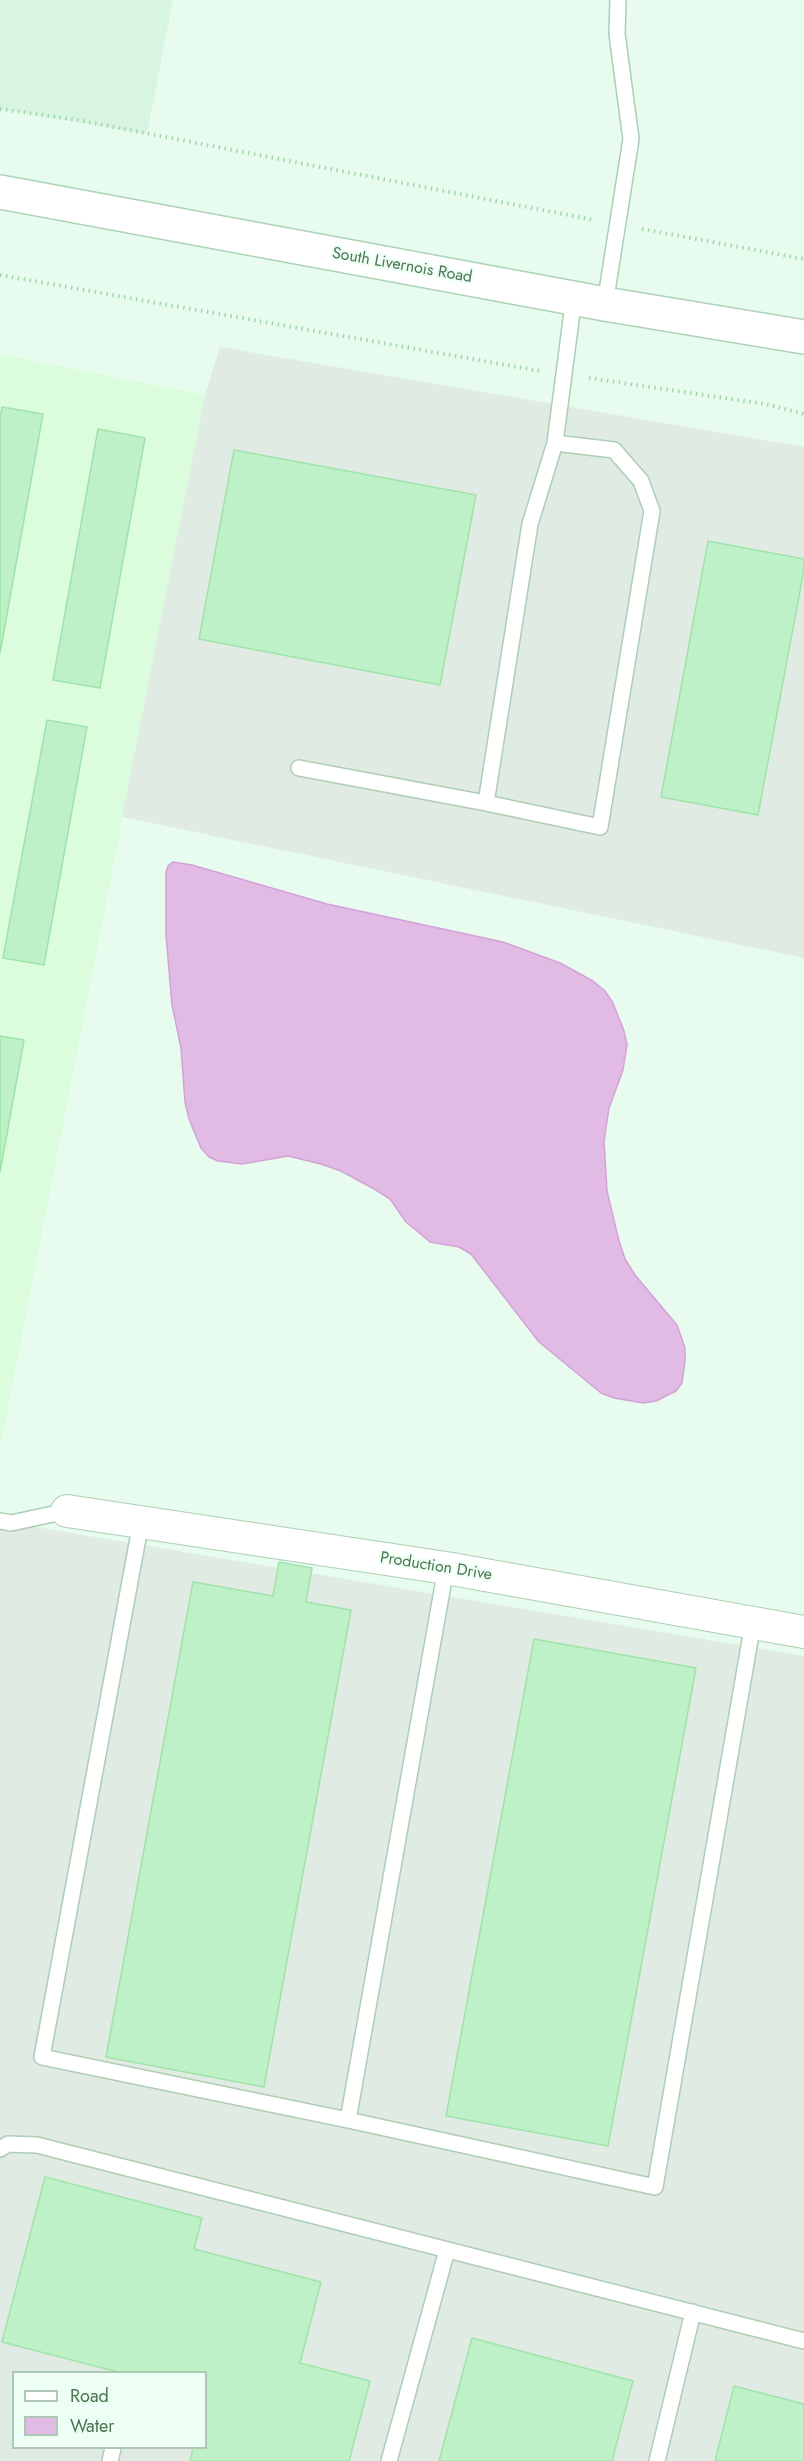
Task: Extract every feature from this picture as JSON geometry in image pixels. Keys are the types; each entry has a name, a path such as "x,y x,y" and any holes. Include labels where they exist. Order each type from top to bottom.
{"main road":[{"name":"South Livernois Road","path":"0,192 804,337"}],"street":[{"name":"Production Drive","path":"67,1511 446,1568 804,1632"}],"lane":[{"path":"486,803 530,524 555,443 565,375 618,225 631,139 617,34 618,0"},
{"path":"299,768 600,827 652,511 641,481 614,450 555,443"},
{"path":"0,1521 11,1523 67,1511"},
{"path":"141,1522 42,2057 348,2120 655,2187 753,1623"},
{"path":"348,2120 446,1568"},
{"path":"0,2149 8,2144 37,2145 804,2341"},
{"path":"389,2461 447,2250"},
{"path":"657,2461 693,2312"}],"path":[{"path":"0,109 78,120 618,225 804,258"},
{"path":"0,275 565,375 765,404 804,414"}],"shaded area":[{"path":"0,0 173,0 147,134 0,109"},
{"path":"220,347 804,447 804,958 122,817 205,395"},
{"path":"0,354 205,395 0,1448"},
{"path":"0,1521 804,1656 804,2461 0,2461"}],"water":[{"path":"173,862 192,865 327,904 503,942 560,963 593,981 605,991 613,1003 627,1045 623,1070 609,1108 604,1141 607,1191 625,1259 635,1275 677,1325 685,1348 682,1383 676,1391 656,1401 643,1403 614,1398 601,1393 539,1342 471,1254 459,1247 430,1242 406,1222 390,1199 341,1171 288,1156 242,1164 218,1161 209,1157 201,1148 189,1119 185,1102 181,1048 172,1005 166,935 166,872 168,866"}],"building":[{"path":"2,407 43,414 0,653 0,420"},
{"path":"98,429 145,438 100,688 53,680"},
{"path":"234,450 476,495 440,685 199,639"},
{"path":"708,541 804,559 804,570 758,815 661,797"},
{"path":"47,720 87,727 44,965 3,958"},
{"path":"0,1036 24,1040 0,1172"},
{"path":"279,1562 312,1568 306,1602 351,1610 264,2087 106,2057 193,1582 273,1596"},
{"path":"534,1639 696,1668 608,2146 446,2116"},
{"path":"45,2177 202,2218 194,2249 321,2282 300,2363 370,2381 349,2461 190,2461 193,2449 207,2449 207,2371 114,2371 2,2342"},
{"path":"472,2338 633,2381 612,2461 439,2461"},
{"path":"734,2386 804,2404 804,2461 715,2461"}]}
